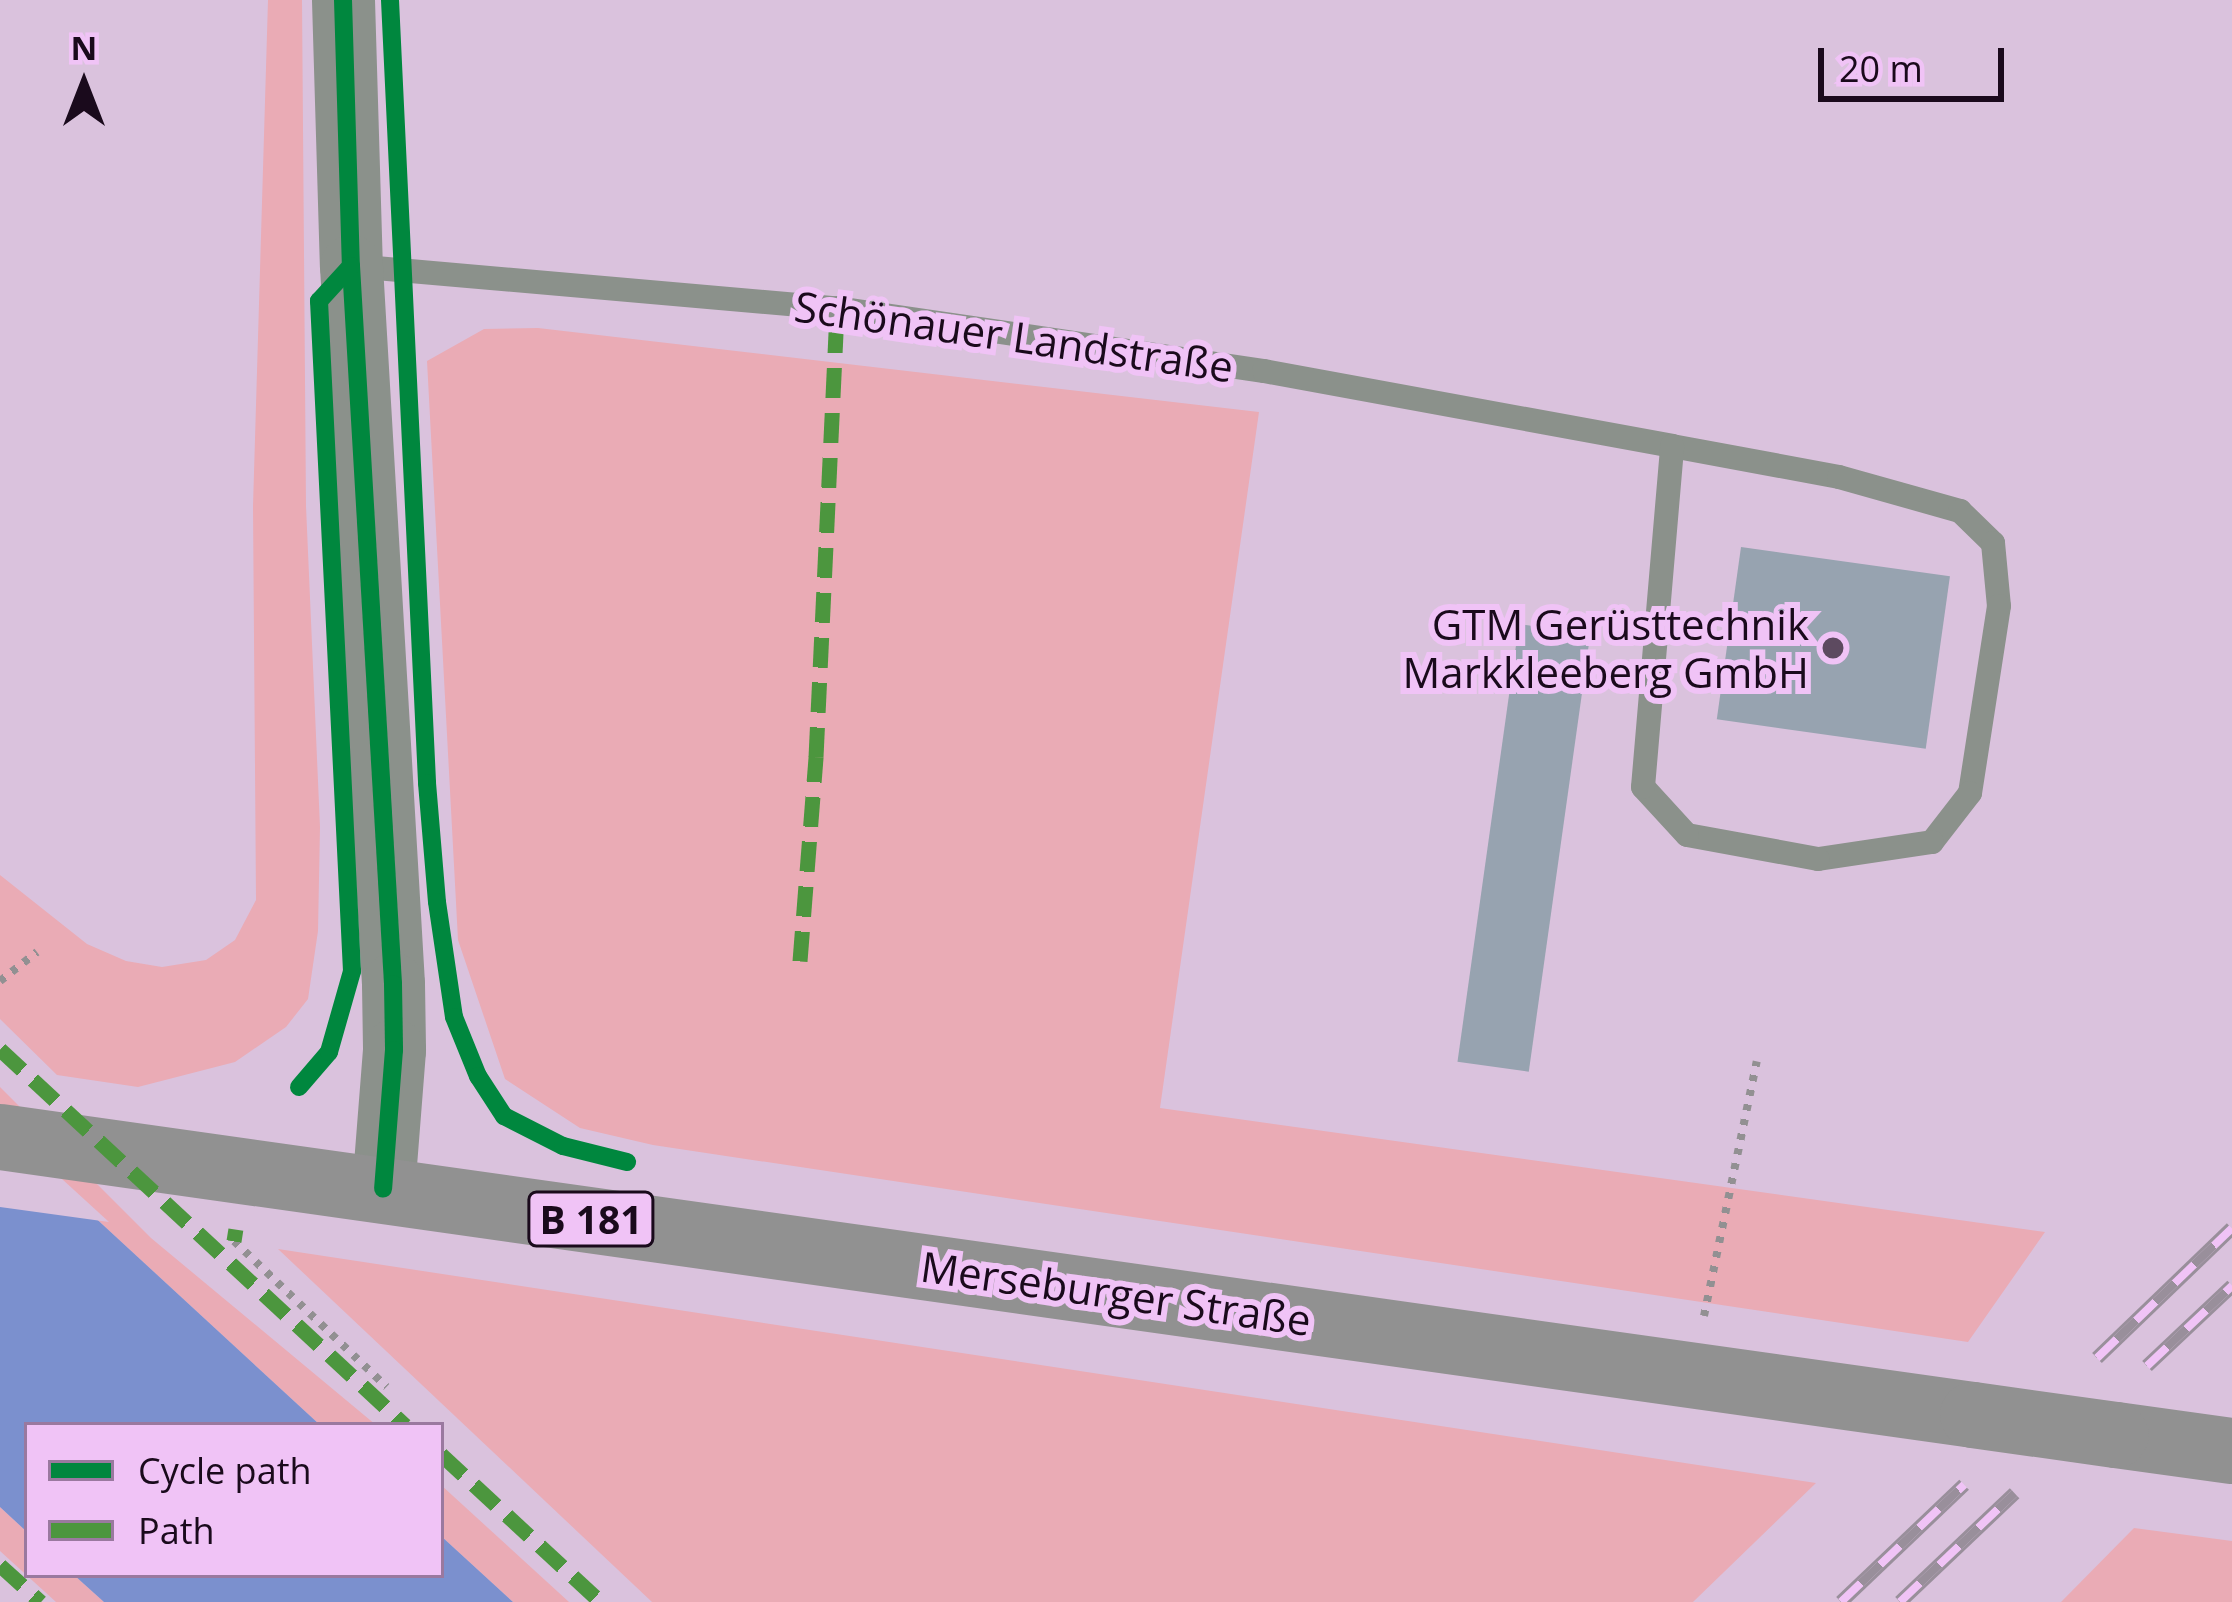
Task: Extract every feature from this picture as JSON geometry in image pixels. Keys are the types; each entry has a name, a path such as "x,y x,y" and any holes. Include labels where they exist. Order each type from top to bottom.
{"main road":[{"name":"Merseburger Straße","path":"0,1137 2232,1451"}],"street":[{"path":"343,0 351,266 393,985 394,1050 383,1189"}],"lane":[{"name":"Schönauer Landstraße","path":"351,266 401,266 837,308 1264,371 1672,446 1839,477 1960,512 1994,543 1999,606 1970,793 1932,842 1818,859 1708,839 1687,835 1643,787 1672,446"}],"path":[{"path":"0,981 37,952"},
{"path":"1704,1317 1757,1061"},
{"path":"234,1241 387,1387"}],"shaded area":[{"path":"268,0 302,0 306,506 320,827 318,931 308,999 286,1027 235,1062 138,1087 57,1075 0,1019 0,875 87,944 126,961 162,967 206,960 235,940 256,900 253,506"},
{"path":"538,328 1259,412 1160,1108 2045,1232 1968,1342 653,1145 580,1128 505,1079 458,940 427,361 484,329"},
{"path":"0,1087 151,1238 372,1422 317,1422 0,1130"},
{"path":"278,1249 1816,1483 1693,1602 652,1602"},
{"path":"444,1488 569,1602 513,1602 444,1539"},
{"path":"0,1507 24,1529 24,1573 0,1551"},
{"path":"2134,1528 2232,1541 2232,1602 2061,1602"},
{"path":"30,1578 77,1578 104,1602 56,1602"}],"water":[{"path":"0,1130 317,1422 24,1422 24,1529 0,1507"},
{"path":"444,1539 513,1602 104,1602 77,1578 444,1578"}],"pier":[{"path":"0,1124 4,1126 109,1222 0,1207"}],"building":[{"name":"GTM Gerüsttechnik Markkleeberg GmbH","path":"1741,547 1950,576 1926,749 1717,719"},
{"path":"1519,624 1590,634 1529,1072 1457,1062"}],"railway":[{"path":"2097,1358 2232,1228"},
{"path":"2147,1366 2232,1286"},
{"path":"1841,1602 1964,1485"},
{"path":"1900,1602 2015,1493"}],"marked path":[{"path":"800,961 816,757 837,308"},
{"path":"0,1049 402,1422"},
{"path":"234,1241 236,1229"},
{"path":"444,1457 601,1602"},
{"path":"0,1565 41,1602"}],"cycle path":[{"path":"343,0 351,266 393,984 394,1050 383,1189"},
{"path":"390,0 427,783 437,902 454,1017 478,1076 504,1116 563,1146 627,1162"},
{"path":"299,1087 329,1052 352,971 319,301 351,266"}],"place":[{"name":"GTM Gerüsttechnik Markkleeberg GmbH","path":"1833,648"}]}
